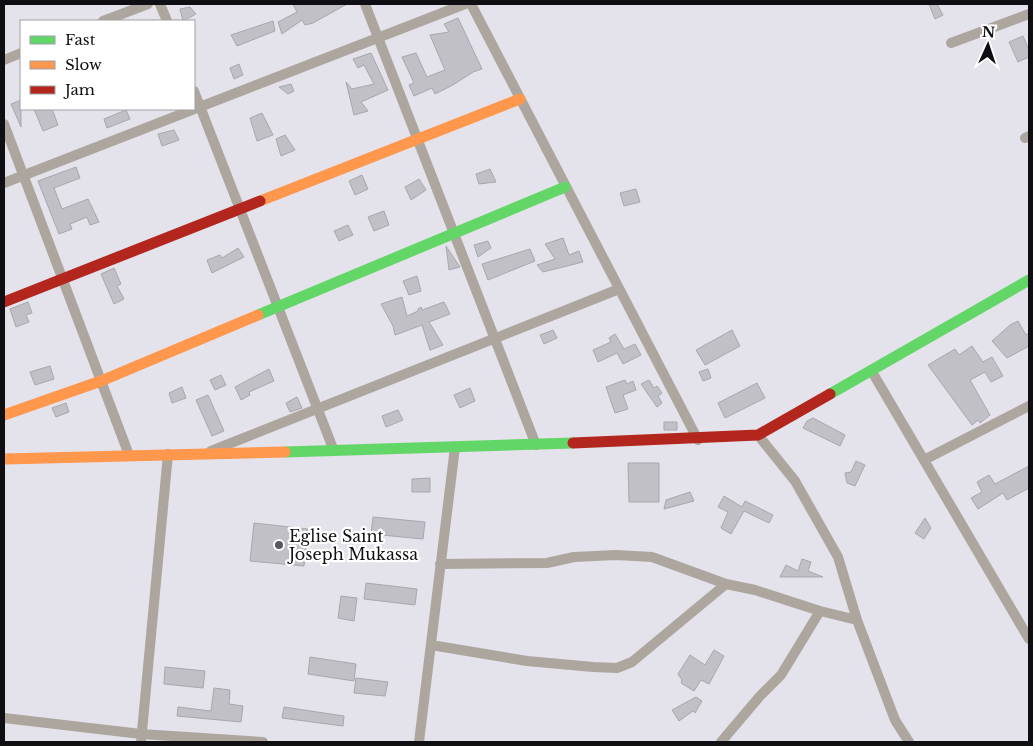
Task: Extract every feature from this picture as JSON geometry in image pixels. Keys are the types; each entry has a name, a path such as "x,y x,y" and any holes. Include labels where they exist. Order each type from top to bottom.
{"street":[{"path":"107,20 148,4"},
{"path":"160,4 167,20"},
{"path":"366,4 453,235 536,445"},
{"path":"195,109 465,4"},
{"path":"471,4 698,440"},
{"path":"951,43 1029,14"},
{"path":"4,60 20,53"},
{"path":"195,94 334,450"},
{"path":"4,302 520,99"},
{"path":"4,183 192,110"},
{"path":"4,124 129,455"},
{"path":"4,415 101,381 565,187"},
{"path":"4,458 536,445 698,440 758,435 1029,280"},
{"path":"206,454 619,289"},
{"path":"871,370 1029,639"},
{"path":"924,460 1029,406"},
{"path":"758,435 795,481 838,557 857,620 895,720 909,742"},
{"path":"419,742 455,447"},
{"path":"141,738 168,454"},
{"path":"440,564 540,563 574,556 616,555 652,557 726,584 755,590 820,611 857,620"},
{"path":"431,645 527,661 617,668 632,662 726,584"},
{"path":"720,742 760,696 781,676 820,611"},
{"path":"4,718 141,738 263,742"}],"building":[{"path":"293,4 347,4 313,23 305,25 302,20 282,34 278,22 297,12"},
{"path":"929,4 937,4 943,15 935,19"},
{"path":"190,7 196,14 183,20 180,9"},
{"path":"458,18 482,69 473,72 435,94 432,88 414,96 409,85 414,83 402,57 416,53 427,77 445,70 430,35 449,32 444,24"},
{"path":"273,21 275,31 237,46 231,35"},
{"path":"1023,36 1029,50 1029,57 1018,62 1009,42"},
{"path":"371,53 388,90 361,102 368,111 354,115 346,82 352,89 374,84 364,65 358,68 353,59"},
{"path":"239,64 243,75 234,79 230,68"},
{"path":"291,84 294,91 288,94 279,87"},
{"path":"20,100 21,127 11,104"},
{"path":"34,110 52,110 58,125 43,131"},
{"path":"126,110 130,119 107,128 104,119"},
{"path":"262,113 273,135 257,141 250,118"},
{"path":"174,130 179,140 162,146 158,134"},
{"path":"285,135 295,150 281,156 276,139"},
{"path":"76,167 80,178 54,188 62,209 88,199 99,222 90,225 87,217 70,224 72,229 59,234 38,181"},
{"path":"490,169 496,182 479,184 476,174"},
{"path":"362,175 368,189 355,195 349,181"},
{"path":"419,179 426,190 411,200 405,187"},
{"path":"636,189 640,202 624,206 620,193"},
{"path":"384,211 389,225 374,231 368,217"},
{"path":"348,225 353,235 339,241 334,231"},
{"path":"563,238 569,255 579,251 583,262 543,272 537,265 555,259 545,244"},
{"path":"488,241 491,248 478,257 474,245"},
{"path":"446,246 460,267 449,270"},
{"path":"238,248 244,257 212,273 207,260 220,255 222,258"},
{"path":"530,249 535,261 488,280 482,264"},
{"path":"114,268 121,284 117,286 124,299 114,304 101,274"},
{"path":"417,276 421,291 409,295 403,281"},
{"path":"402,297 407,316 418,311 421,307 422,310 444,302 450,314 429,322 443,345 430,350 422,325 395,335 393,326 381,304"},
{"path":"28,302 32,313 26,315 29,322 16,327 10,309"},
{"path":"1018,321 1026,335 1029,333 1029,346 1007,358 992,341 1010,325"},
{"path":"553,330 557,338 544,344 540,335"},
{"path":"732,330 740,346 705,365 696,350"},
{"path":"615,334 624,349 635,344 641,355 623,364 617,353 598,362 593,350 611,342 609,338"},
{"path":"972,346 983,362 992,357 1003,376 991,382 985,372 970,380 990,415 980,423 978,420 972,425 928,365 955,349 959,355"},
{"path":"50,366 54,379 35,385 30,372"},
{"path":"269,369 274,381 249,392 250,395 241,400 235,387"},
{"path":"708,369 711,378 703,381 699,372"},
{"path":"221,375 226,385 215,390 210,380"},
{"path":"625,380 627,384 633,381 636,390 623,395 628,409 615,413 606,387"},
{"path":"649,380 654,388 657,386 662,393 658,396 662,403 657,407 641,384"},
{"path":"757,383 765,398 725,418 718,403"},
{"path":"182,387 186,398 172,403 169,393"},
{"path":"470,388 475,401 460,408 454,395"},
{"path":"208,395 224,431 212,436 196,400"},
{"path":"297,397 302,408 290,412 286,403"},
{"path":"66,403 69,412 56,417 52,408"},
{"path":"398,410 403,420 386,427 382,416"},
{"path":"813,418 845,435 840,446 803,428 807,421"},
{"path":"664,422 677,422 677,430 664,430"},
{"path":"856,461 865,465 855,486 847,483 845,473 851,472"},
{"path":"628,463 659,463 659,502 629,502"},
{"path":"1029,466 1029,488 1007,500 1003,493 978,509 971,498 982,492 977,482 989,475 995,484"},
{"path":"430,478 430,492 412,492 412,479"},
{"path":"690,492 694,501 664,509 666,500"},
{"path":"724,496 742,507 745,501 773,515 769,523 744,511 731,534 721,528 728,512 718,507"},
{"path":"373,517 425,522 423,539 371,534"},
{"path":"925,518 931,528 924,539 915,533"},
{"name":"Eglise Saint Joseph Mukassa","path":"254,523 308,529 304,566 250,561"},
{"path":"802,559 811,562 808,571 823,577 780,577 786,565 798,571"},
{"path":"366,583 417,589 415,605 364,599"},
{"path":"341,596 357,598 354,621 338,618"},
{"path":"714,650 724,656 709,684 701,680 694,691 681,683 682,680 678,674 690,655 705,665"},
{"path":"310,657 356,664 354,681 308,674"},
{"path":"165,667 205,671 203,688 164,684"},
{"path":"356,678 388,682 385,696 354,693"},
{"path":"214,688 230,690 229,704 243,706 241,722 177,716 178,707 211,711"},
{"path":"696,697 702,701 695,713 693,711 679,721 672,710"},
{"path":"284,707 344,716 343,726 282,718"}],"traffic: fast":[{"path":"258,315 565,187"},
{"path":"830,394 1029,280"},
{"path":"285,452 573,443"}],"traffic: slow":[{"path":"260,201 520,99"},
{"path":"4,415 101,381 258,315"},
{"path":"4,459 285,452"}],"traffic: jam":[{"path":"4,302 260,201"},
{"path":"573,443 758,435 830,394"}],"place":[{"name":"Eglise Saint Joseph Mukassa","path":"279,545"}]}
